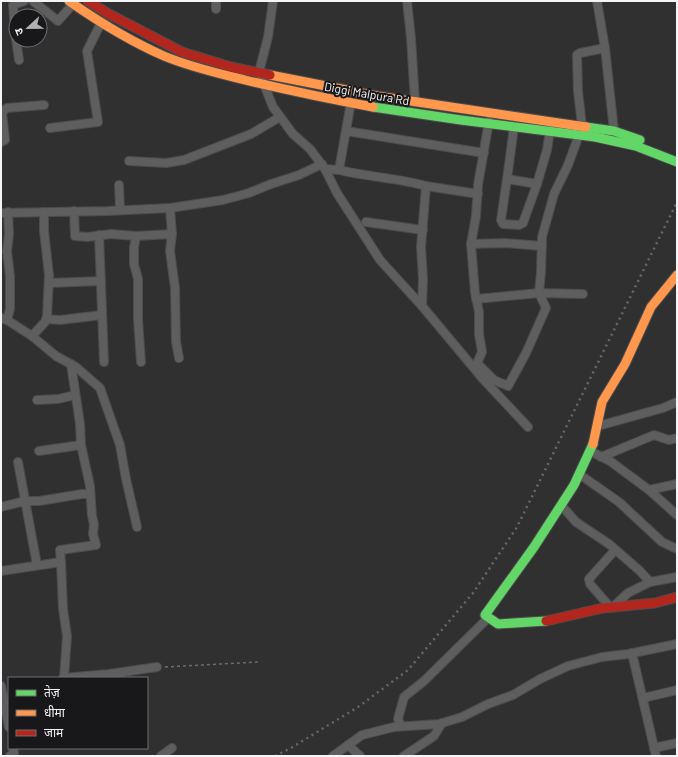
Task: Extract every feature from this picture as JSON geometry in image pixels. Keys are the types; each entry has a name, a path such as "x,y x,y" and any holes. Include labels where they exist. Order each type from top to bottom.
{"main road":[{"name":"Diggi Malpura Rd","path":"88,1 106,13 182,52 231,66 353,92 614,131 647,149 677,162"},
{"name":"Diggi Malpura Rd","path":"71,2 101,23 145,47 179,62 208,72 279,89 351,102 489,124 548,130 611,140 627,139 677,153"},
{"path":"677,275 650,307 625,364 602,402 593,444 574,485 485,616 498,624 542,622 612,607 654,603 677,597"}],"street":[{"path":"19,60 13,5 24,1"},
{"path":"33,1 58,21 71,2"},
{"path":"273,1 268,37 259,72 273,107 293,134 310,149 324,166 337,193 380,260 476,365 528,427"},
{"path":"407,1 415,102"},
{"path":"597,1 605,48 614,131"},
{"path":"50,128 98,122 87,51 101,23"},
{"path":"582,126 578,91 577,55 580,53 605,48"},
{"path":"339,170 351,102"},
{"path":"1,142 5,140 2,112 4,109 44,105"},
{"path":"476,365 482,352 471,244 491,112"},
{"path":"129,161 166,163 184,160 251,134 280,117"},
{"path":"514,127 501,220 503,224 519,225 523,223 547,150 548,130"},
{"path":"346,131 484,153"},
{"path":"476,365 494,380 508,386 526,353 546,308 539,293 542,237 554,194 568,165 578,135"},
{"path":"138,527 120,445 100,388 76,367 56,356 32,336 4,319 10,309 10,276 7,251 9,234 5,212 170,208 223,200 249,193 324,166 362,176 402,180 426,186 478,194"},
{"path":"507,179 537,184"},
{"path":"119,185 120,210"},
{"path":"422,306 423,279 421,248 426,186"},
{"path":"170,208 172,234 170,251 175,288 176,342 179,358"},
{"path":"74,211 75,236 87,237 111,234 136,236 172,234"},
{"path":"32,336 46,319 49,275 44,231 44,212"},
{"path":"366,222 423,230"},
{"path":"99,235 104,362"},
{"path":"136,236 134,247 134,264 138,279 138,319 141,362"},
{"path":"471,244 505,243 542,246"},
{"path":"48,283 101,281"},
{"path":"476,299 539,293 582,294"},
{"path":"46,319 60,320 102,315"},
{"path":"63,677 67,636 63,609 60,550 96,545 93,534 94,524 90,494 81,445 70,364"},
{"path":"38,400 58,399 75,395"},
{"path":"598,426 662,408 677,402"},
{"path":"601,457 654,434 669,440 677,438"},
{"path":"39,451 81,445"},
{"path":"590,451 610,461 649,490 677,515"},
{"path":"18,462 36,565"},
{"path":"579,474 619,502 662,542 677,549"},
{"path":"649,490 677,484"},
{"path":"1,508 25,501 39,501 90,494"},
{"path":"561,505 576,522 615,550 650,582"},
{"path":"615,550 589,579 590,584 612,607 628,592 650,582 677,577"},
{"path":"1,571 61,562"},
{"path":"401,726 398,718 404,697 424,681 488,618"},
{"path":"333,756 362,735 394,727 442,723 462,717 488,704 513,695 540,679 568,666 602,657 677,644"},
{"path":"632,653 655,752 677,743"},
{"path":"74,677 157,667"},
{"path":"1,687 8,722"},
{"path":"643,698 677,690"},
{"path":"404,756 434,736 442,723"},
{"path":"348,745 360,756"},
{"path":"161,756 172,748"}],"path":[{"path":"157,667 258,662"}],"railway":[{"path":"275,756 291,748 358,707 408,670 473,593 517,527 677,202"}],"traffic: fast":[{"path":"373,107 595,137 636,146 677,162"},
{"path":"586,127 614,131 640,140"},
{"path":"546,621 498,624 485,615 534,547 574,485 593,444"}],"traffic: slow":[{"path":"69,1 127,38 164,56 184,63 261,84 373,107"},
{"path":"270,75 377,96 586,127"},
{"path":"593,444 602,402 625,364 651,307 677,275"}],"traffic: jam":[{"path":"88,1 107,13 182,52 231,67 270,75"},
{"path":"546,621 603,608 655,603 677,597"}]}
